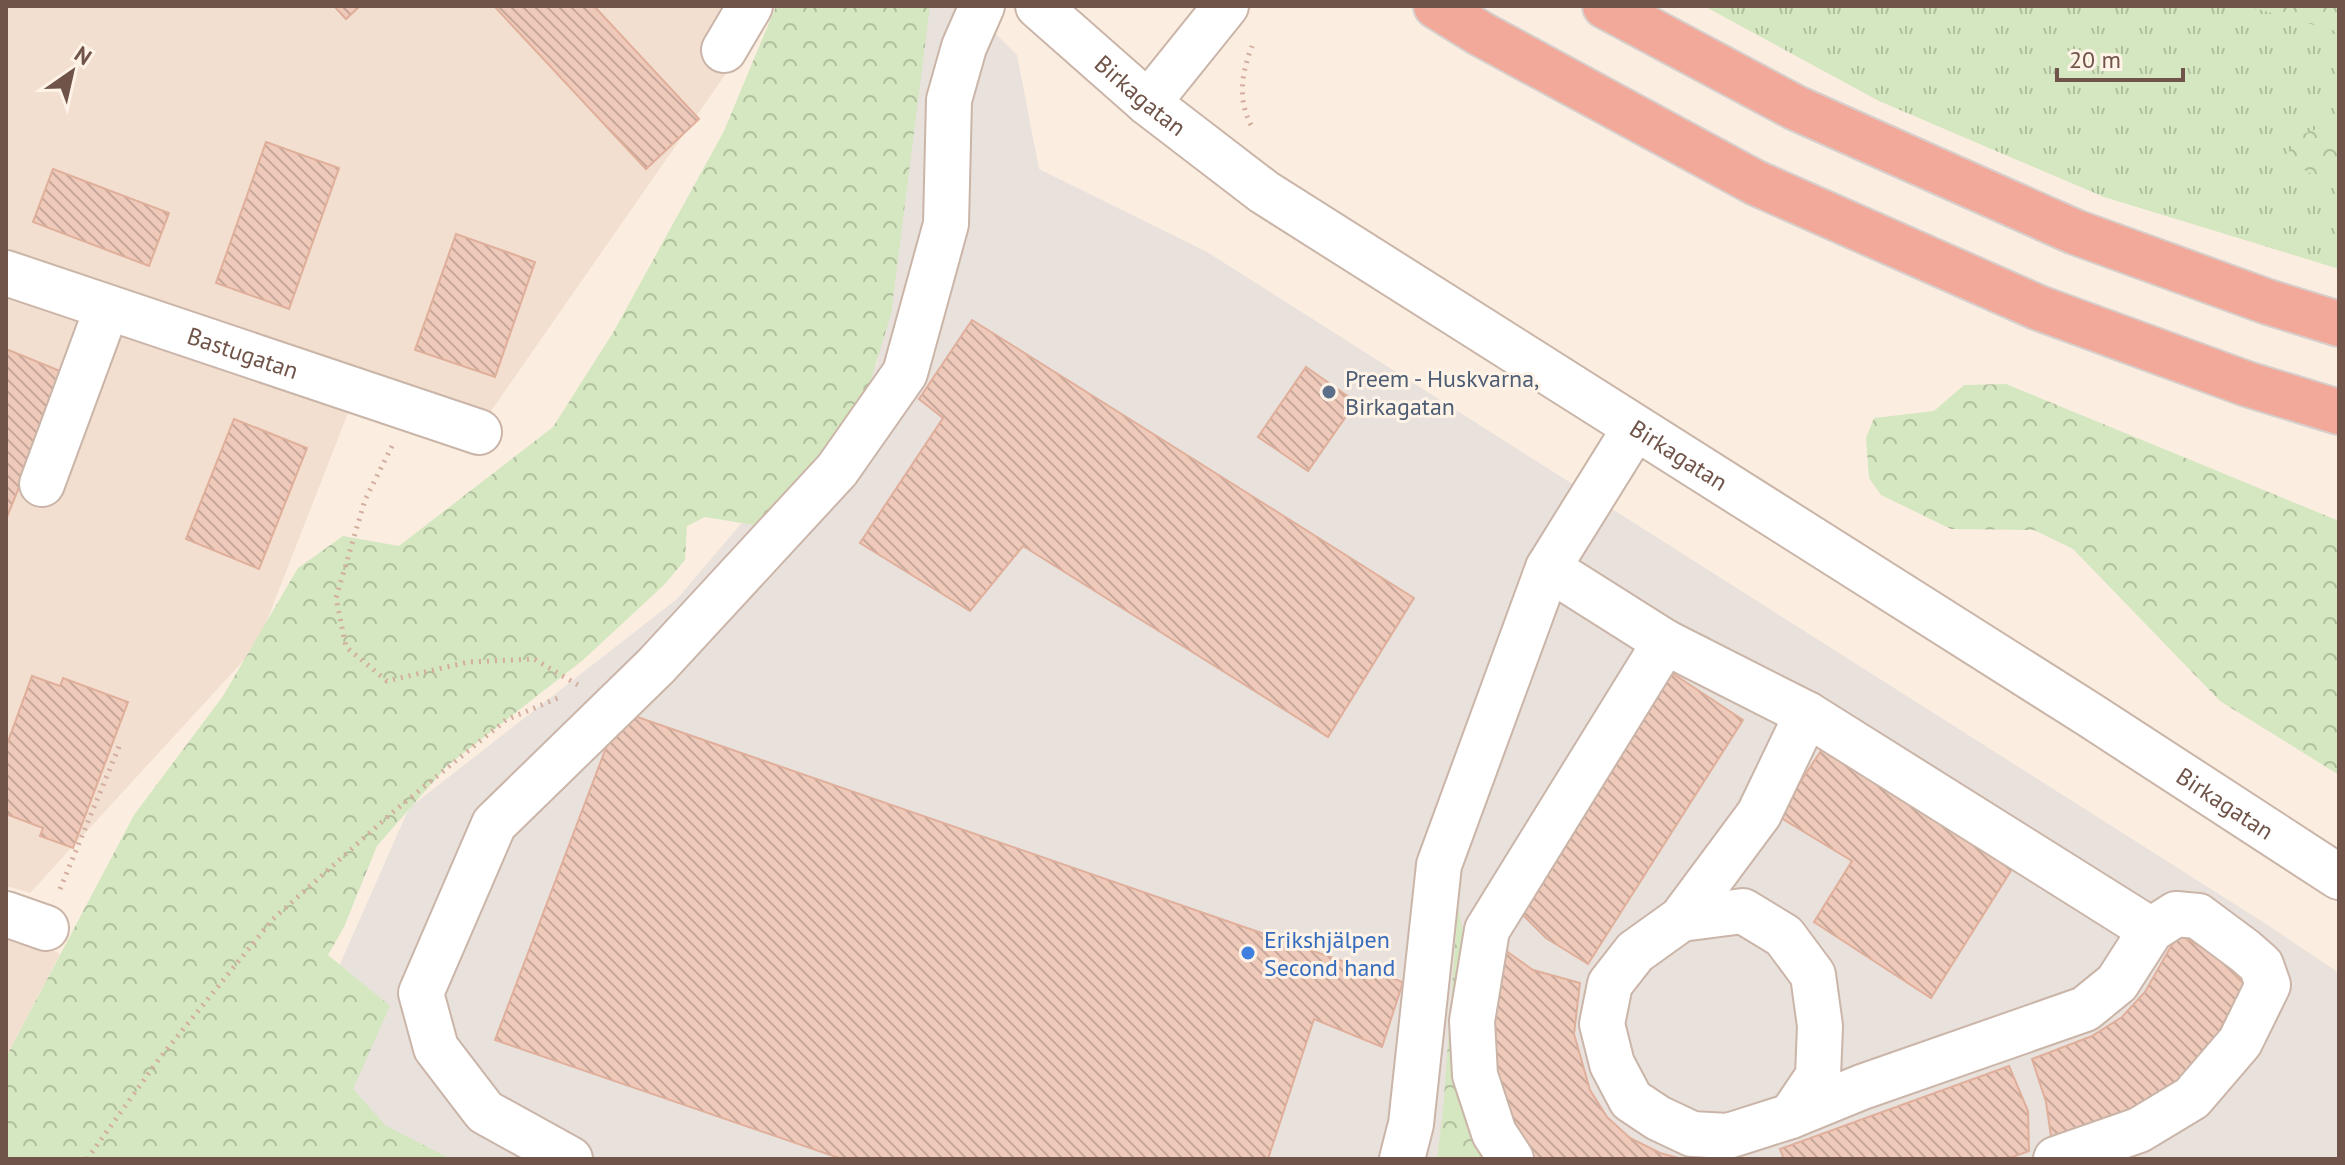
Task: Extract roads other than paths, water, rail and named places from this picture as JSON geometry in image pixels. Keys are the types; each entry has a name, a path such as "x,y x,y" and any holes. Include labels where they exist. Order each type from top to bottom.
{"highway":[{"path":"1436,6 1481,34 1756,183 2039,308 2247,384 2339,412"},
{"path":"1605,6 1796,108 2075,232 2268,302 2339,324"}],"street":[{"path":"724,50 750,6"},
{"path":"570,1159 485,1112 436,1048 421,993 494,824 656,666 837,470 905,373 946,224 949,100 964,47 982,6"},
{"name":"Birkagatan","path":"1038,6 1148,103 1264,192 2103,723 2339,877"},
{"path":"1148,103 1241,20"},
{"name":"Bastugatan","path":"6,273 479,432"},
{"path":"42,484 107,308"},
{"path":"1402,1159 1411,1124 1439,865 1548,568 1635,428"},
{"path":"1548,568 1665,642 1807,714 2151,930"},
{"path":"1511,1159 1494,1133 1475,1075 1472,1021 1487,930 1665,642"},
{"path":"1807,714 1759,814 1681,919 1635,952 1610,984 1602,1024 1612,1064 1631,1100 1658,1118 1692,1134 1728,1136 1791,1116 1862,1087 2085,1009 2117,983 2151,930 2176,914 2198,916 2261,965 2268,985 2240,1042 2192,1098 2139,1130 2056,1159"},
{"path":"1681,919 1743,911 1784,936 1813,975 1820,1026 1818,1076 1791,1116"}],"place":[{"name":"Preem - Huskvarna, Birkagatan","path":"1329,392"},
{"name":"Erikshjälpen Second hand","path":"1248,953"}]}
